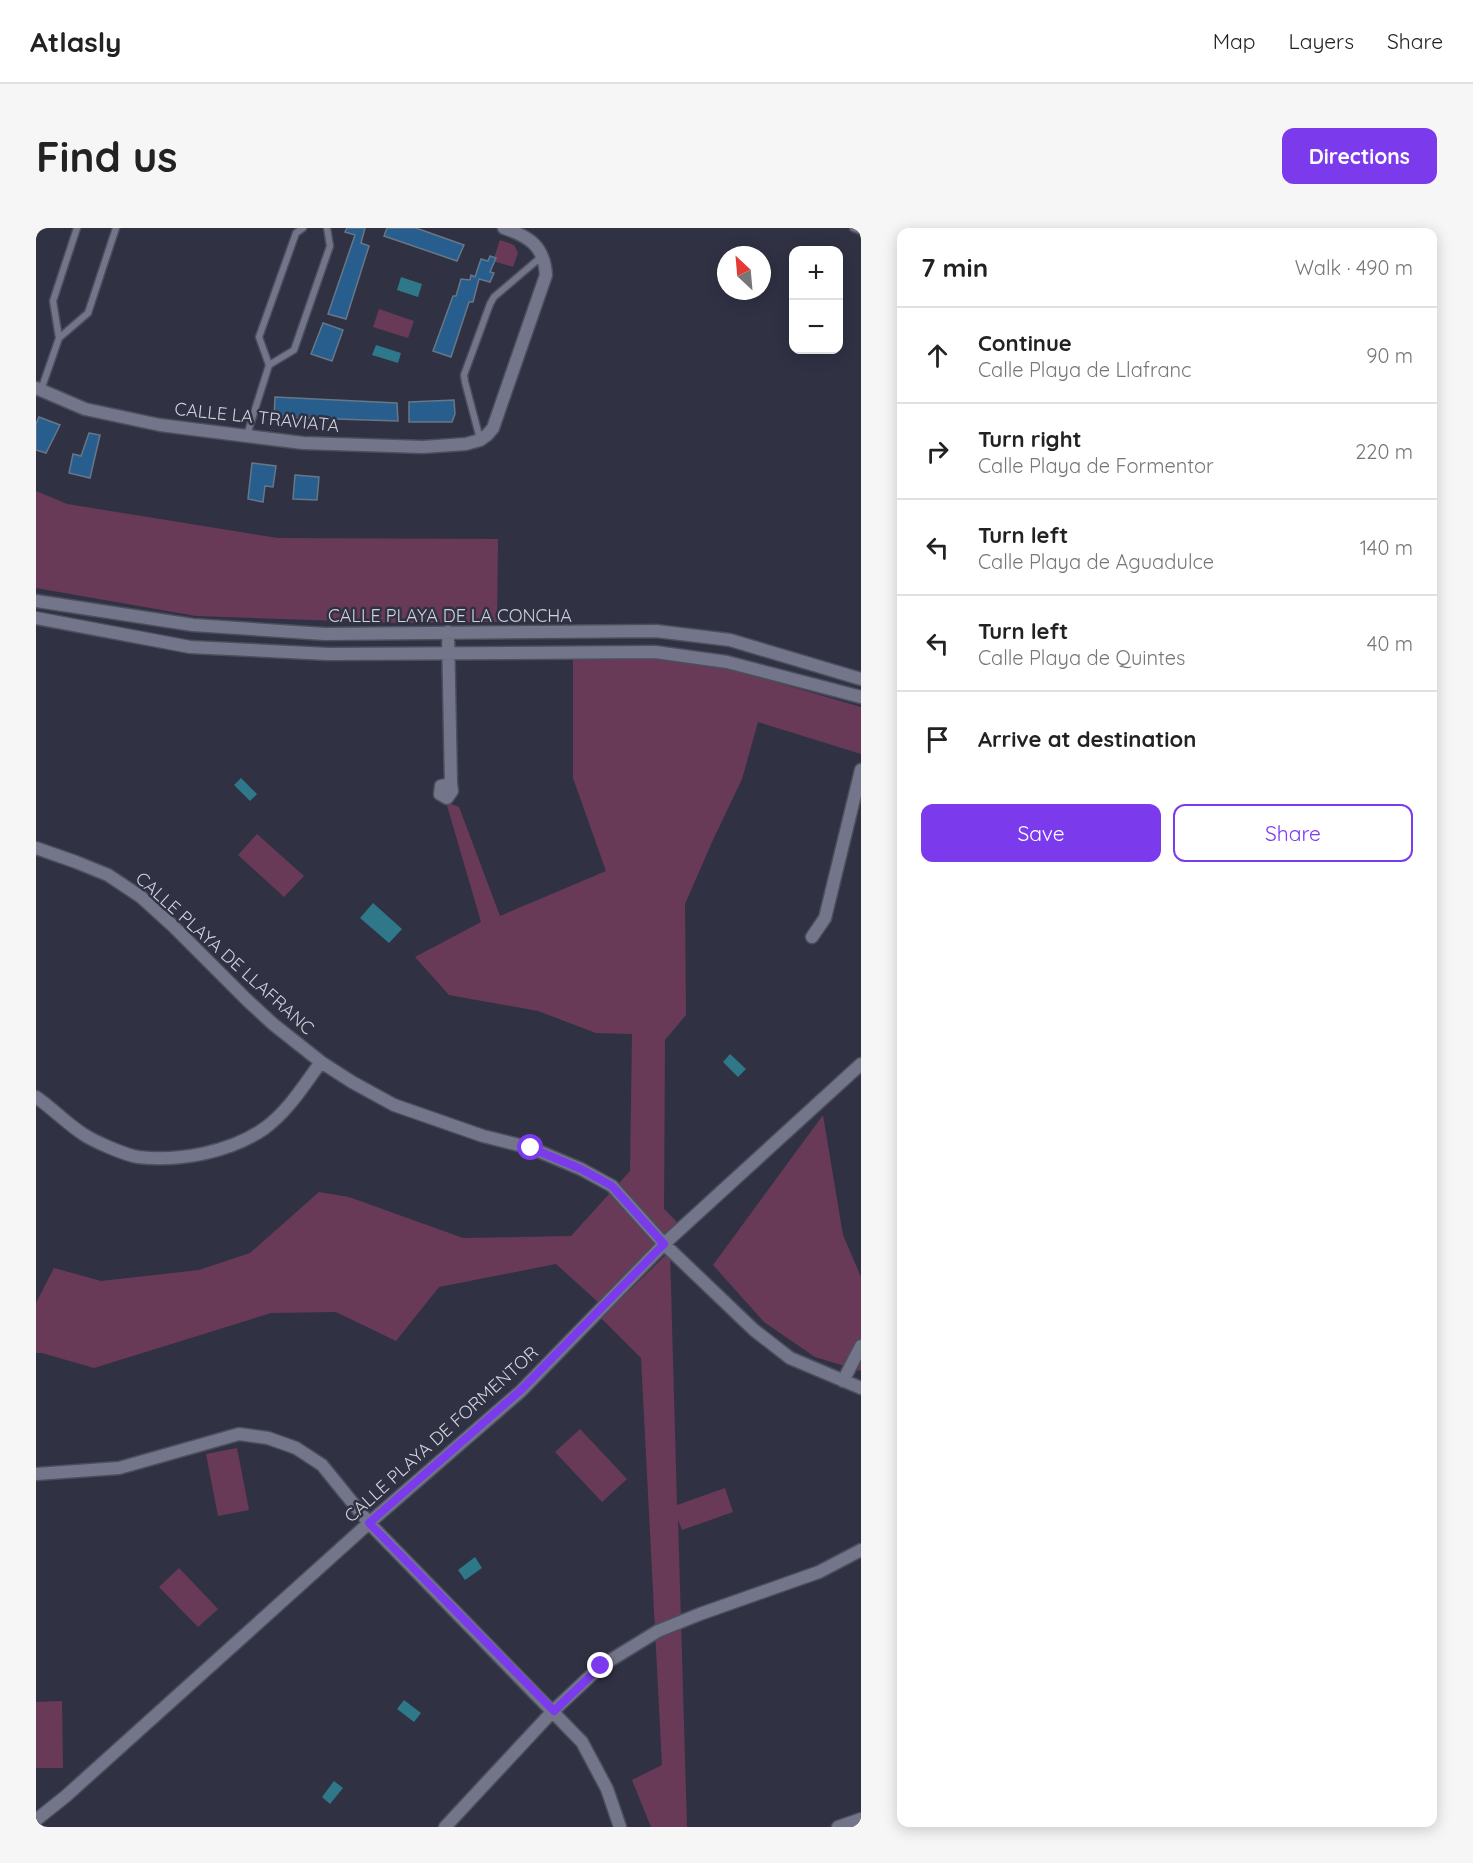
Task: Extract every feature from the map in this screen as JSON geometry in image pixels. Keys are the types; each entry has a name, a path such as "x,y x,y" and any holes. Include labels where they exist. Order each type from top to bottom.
{"street":[{"path":"480,440 493,428 546,275 543,256 539,248 530,240 504,228"},
{"name":"CALLE LA TRAVIATA","path":"38,389 85,409 159,424 303,444 423,447 466,444 480,440"},
{"name":"CALLE PLAYA DE LA CONCHA","path":"36,601 193,626 325,634 656,632 730,640 861,679"},
{"name":"CALLE PLAYA DE LA CONCHA","path":"36,618 190,647 328,654 655,652 727,662 861,698"},
{"path":"448,632 451,784"},
{"path":"812,937 825,918 861,770"},
{"name":"CALLE PLAYA DE LLAFRANC","path":"36,848 108,876 141,897 273,1024 321,1062 352,1082 394,1105 483,1136 531,1148 581,1169 612,1186 664,1244 754,1330 781,1352 861,1388"},
{"path":"36,1097 84,1135 107,1146 136,1157 184,1157 226,1148 264,1128 290,1105 321,1062"},
{"name":"CALLE PLAYA DE FORMENTOR","path":"36,1820 66,1796 369,1523 521,1390 664,1244 861,1064"},
{"path":"843,1381 861,1346"},
{"path":"36,1474 119,1468 239,1434 268,1438 296,1448 322,1465 369,1523 582,1742 607,1789 620,1827"},
{"path":"445,1827 554,1711 601,1666 658,1631 710,1610 819,1572 861,1550"},
{"path":"838,1827 861,1819"}],"lane":[{"path":"58,338 52,301 77,228"},
{"path":"38,389 58,338 88,313 116,228"},
{"path":"247,436 269,365 259,337 296,233 303,228"},
{"path":"269,365 294,350 330,246 327,228"},
{"path":"853,228 861,231"},
{"path":"480,440 464,375 494,297 543,256"}],"shaded area":[{"path":"500,240 514,245 518,253 513,267 493,261"},
{"path":"379,309 414,321 408,338 373,327"},
{"path":"36,491 67,504 278,538 498,539 497,622 397,623 196,616 36,588"},
{"path":"664,658 727,668 861,707 861,754 758,722 742,779 685,904 686,1015 665,1040 664,1209 677,1222 598,1302 556,1264 439,1287 396,1341 336,1312 271,1313 94,1368 36,1353 36,1303 54,1268 101,1281 199,1270 250,1253 319,1192 349,1197 463,1238 571,1236 630,1171 632,1034 596,1033 538,1011 449,995 415,957 481,922 446,802 459,807 500,916 606,871 573,778 573,659"},
{"path":"257,834 304,876 284,897 238,855"},
{"path":"823,1115 843,1235 861,1277 861,1371 815,1357 764,1322 713,1265"},
{"path":"670,1251 677,1505 725,1488 733,1512 682,1530 678,1520 687,1827 651,1827 632,1780 662,1765 641,1358 601,1318"},
{"path":"580,1429 627,1479 602,1502 555,1452"},
{"path":"237,1448 249,1510 218,1516 206,1454"},
{"path":"179,1568 218,1609 198,1627 159,1587"},
{"path":"62,1701 63,1768 36,1768 36,1702"}],"water":[{"path":"401,277 422,284 418,297 397,290"},
{"path":"376,345 401,353 398,363 372,355"},
{"path":"241,778 257,794 250,801 234,785"},
{"path":"373,903 402,929 389,943 360,918"},
{"path":"730,1054 746,1069 738,1077 723,1062"},
{"path":"475,1557 482,1568 465,1580 458,1570"},
{"path":"404,1700 421,1713 414,1722 397,1709"},
{"path":"334,1781 343,1788 330,1804 322,1797"}],"building":[{"path":"347,228 365,228 361,243 369,246 346,319 328,314 355,235 345,232"},
{"path":"387,228 416,228 464,245 457,261 384,236"},
{"path":"490,256 496,258 490,272 494,273 490,282 479,279 473,302 469,302 451,357 433,351 461,279 470,280 471,275 475,277 481,259 488,261"},
{"path":"323,323 343,330 332,361 311,354"},
{"path":"275,397 397,403 398,421 274,417"},
{"path":"454,400 455,414 452,422 409,422 409,402"},
{"path":"39,417 60,425 46,453 36,450 36,424"},
{"path":"89,433 100,435 90,478 69,473 73,454 81,456"},
{"path":"252,463 276,466 273,487 265,486 263,502 248,499"},
{"path":"295,475 319,477 317,500 293,499"}],"route":[{"path":"531,1148 581,1169 612,1186 664,1244 521,1390 369,1523 554,1711 601,1666"}]}
